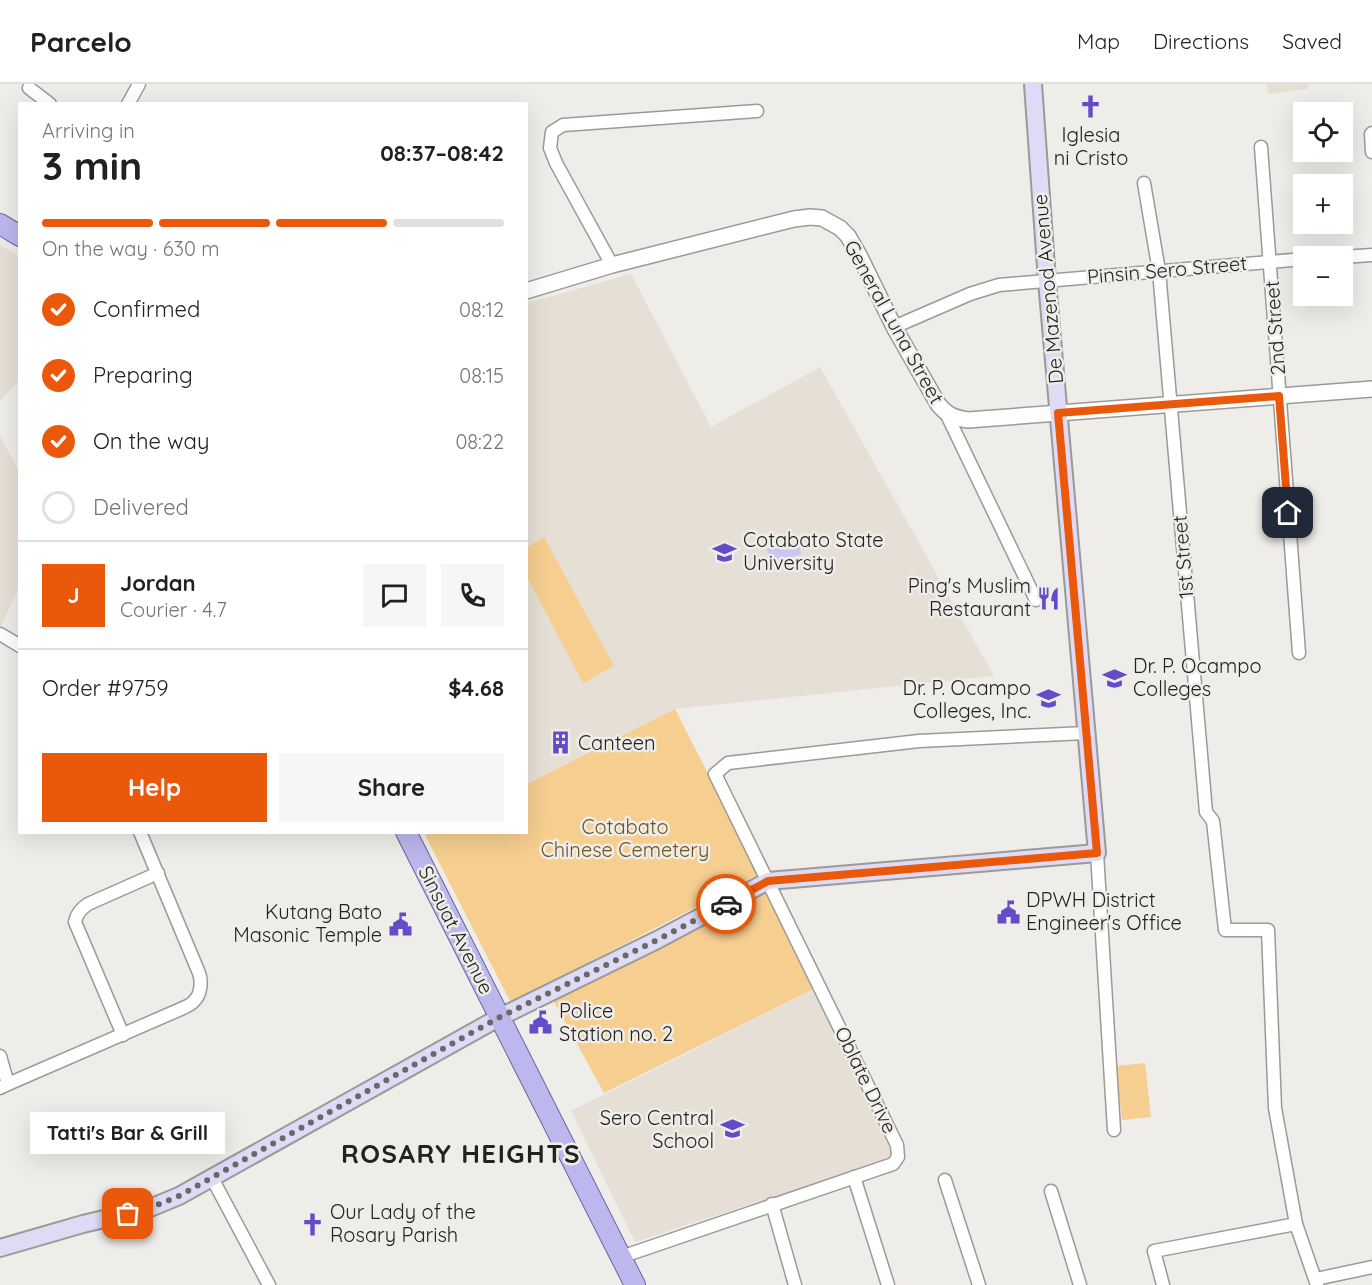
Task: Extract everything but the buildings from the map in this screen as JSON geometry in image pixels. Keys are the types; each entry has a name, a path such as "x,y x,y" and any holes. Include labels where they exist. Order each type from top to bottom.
{"main road":[{"name":"De Mazenod Avenue","path":"1034,84 1047,281 1097,853"},
{"path":"0,224 18,235"},
{"name":"Sinsuat Avenue","path":"407,834 635,1285"},
{"path":"0,1248 83,1224 150,1208 179,1196 500,1017 657,940 768,881 1097,853"}],"street":[{"path":"129,102 139,84"},
{"path":"29,88 47,102"},
{"path":"612,265 556,163 550,148 552,132 563,125 757,111"},
{"path":"1372,133 1372,152"},
{"name":"2nd Street","path":"1261,147 1299,653"},
{"name":"1st Street","path":"1144,183 1158,271 1206,812 1213,821 1225,930 1268,930 1275,1108 1296,1224"},
{"name":"General Luna Street","path":"528,290 612,265 794,219 822,218 840,228 848,236 894,327 938,404 945,413 955,418 968,420 1372,389"},
{"path":"1353,256 1372,255"},
{"name":"Pinsin Sero Street","path":"894,327 970,294 999,285 1293,260"},
{"path":"945,413 1036,600"},
{"path":"0,634 18,645"},
{"path":"768,881 715,774 728,763 919,741 1086,733"},
{"path":"0,1056 4,1086 195,1001 200,986 200,973 141,834"},
{"path":"1097,853 1113,1130"},
{"path":"123,1035 75,922 76,915 88,904 158,873"},
{"name":"Oblate Drive","path":"621,1257 893,1164 898,1156 897,1145 768,881"},
{"path":"212,1178 269,1285"},
{"path":"854,1178 888,1285"},
{"path":"945,1180 979,1285"},
{"path":"1051,1191 1080,1285"},
{"path":"772,1204 795,1285"},
{"path":"1162,1285 1154,1251 1296,1224 1316,1282 1372,1267"}],"shaded area":[{"path":"1267,84 1308,84 1308,89 1268,94"},
{"path":"0,245 18,256 18,382 0,401"},
{"name":"Cotabato State University","path":"631,274 711,427 820,367 994,676 675,709 528,783 528,303"},
{"path":"0,436 18,469 18,589 0,628"},
{"name":"Sero Central School","path":"813,990 894,1146 889,1159 635,1242 571,1111"}],"green space":[{"path":"544,537 614,666 583,683 528,579 528,546"},
{"name":"Cotabato Chinese Cemetery","path":"675,709 759,874 511,1003 425,835 528,834 528,783"},
{"path":"768,891 816,988 604,1093 553,1000"},
{"path":"1145,1063 1151,1117 1122,1120 1116,1066"}],"water":[{"path":"799,544 801,555 769,560 767,549"}],"way so far":[{"path":"128,1214 179,1196 500,1017 726,904"}],"place":[{"name":"Iglesia ni Cristo","path":"1091,107"},
{"name":"Cotabato State University","path":"725,552"},
{"name":"Ping's Muslim Restaurant","path":"1049,598"},
{"name":"Dr. P. Ocampo Colleges","path":"1115,678"},
{"name":"Dr. P. Ocampo Colleges, Inc.","path":"1049,699"},
{"name":"Canteen","path":"560,743"},
{"name":"DPWH District Engineer's Office","path":"1008,912"},
{"name":"Kutang Bato Masonic Temple","path":"400,924"},
{"name":"Police Station no. 2","path":"541,1022"},
{"name":"Sero Central School","path":"732,1129"},
{"name":"Tatti's Bar & Grill","path":"128,1214"},
{"name":"Our Lady of the Rosary Parish","path":"312,1224"}],"district":[{"name":"ROSARY HEIGHTS","path":"461,1154"}],"route":[{"path":"726,904 768,881 1097,853 1058,413 1279,396 1288,513"}]}
